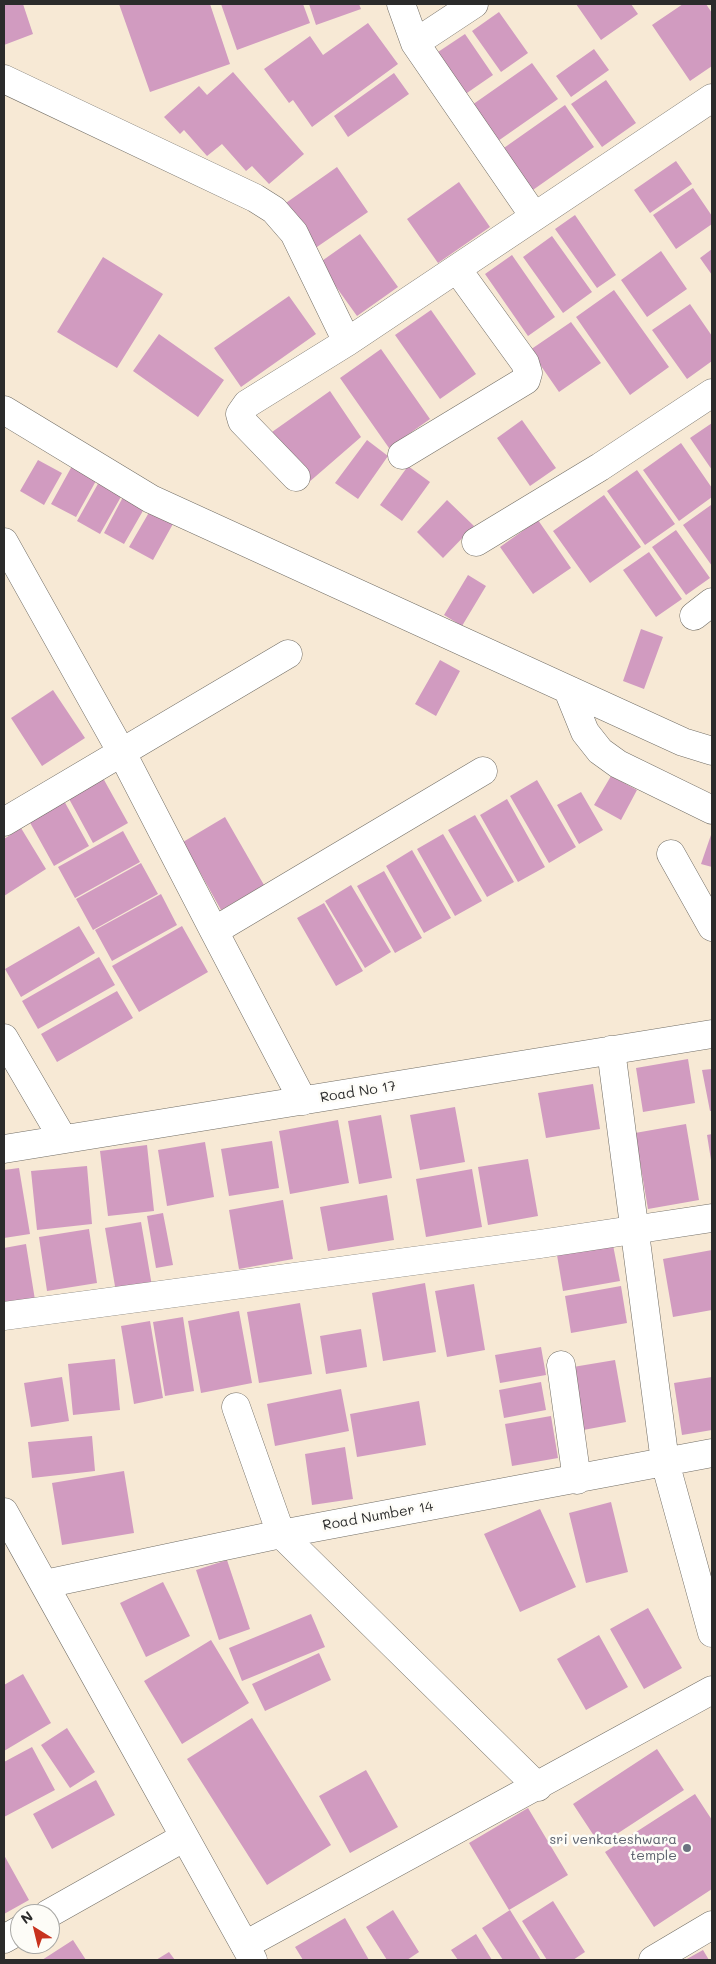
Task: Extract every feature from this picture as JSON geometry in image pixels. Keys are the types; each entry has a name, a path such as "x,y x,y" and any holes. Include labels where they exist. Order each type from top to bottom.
{"street":[{"path":"401,4 415,43 534,216"},
{"path":"415,43 474,4"},
{"path":"4,79 255,198 274,210 294,233 347,342"},
{"path":"296,478 245,426 242,421 242,410 247,404 347,342 712,98"},
{"path":"402,455 526,380 528,373 525,364 457,269"},
{"path":"476,542 600,467 712,393"},
{"path":"5,411 151,499 683,742 712,751"},
{"path":"4,542 122,753 302,1101"},
{"path":"4,822 288,654"},
{"path":"568,690 585,732 600,751 618,764 712,810"},
{"path":"214,931 482,771"},
{"path":"671,854 712,927"},
{"name":"Road No 17","path":"4,1149 712,1034"},
{"path":"4,1038 63,1139"},
{"path":"611,1050 664,1462 712,1633"},
{"path":"4,1316 633,1231 712,1218"},
{"path":"561,1365 577,1480"},
{"path":"236,1407 280,1534 538,1787"},
{"name":"Road Number 14","path":"45,1584 280,1534 577,1480 712,1453"},
{"path":"7,1527 45,1584 183,1838 249,1953 538,1787 712,1690"},
{"path":"60,1907 183,1838"},
{"path":"654,1960 712,1925"}],"building":[{"path":"4,4 23,4 33,34 4,45"},
{"path":"119,4 210,4 230,64 150,92"},
{"path":"221,4 303,4 310,23 237,50"},
{"path":"309,4 359,4 361,9 316,25"},
{"path":"576,4 631,4 638,14 601,40"},
{"path":"683,4 706,4 712,13 712,66 690,81 652,25"},
{"path":"499,12 528,53 501,72 472,31"},
{"path":"368,23 398,64 312,127 293,100 289,103 264,69 310,36 323,55"},
{"path":"465,34 493,75 464,95 435,54"},
{"path":"594,49 609,70 571,97 556,76"},
{"path":"532,63 558,99 498,141 472,105"},
{"path":"233,72 304,154 269,184 252,166 246,171 222,144 207,156 184,130 180,134 164,117 199,86 207,95"},
{"path":"394,73 409,94 348,137 334,116"},
{"path":"606,80 636,123 602,147 571,104"},
{"path":"565,105 594,147 530,192 501,150"},
{"path":"676,161 692,184 650,213 634,190"},
{"path":"337,167 368,212 314,249 283,205"},
{"path":"459,182 490,227 438,263 407,219"},
{"path":"693,188 712,216 712,224 676,249 653,215"},
{"path":"575,215 616,275 597,288 555,229"},
{"path":"360,234 398,287 357,316 319,263"},
{"path":"552,236 592,292 563,313 523,257"},
{"path":"712,249 712,275 700,258"},
{"path":"661,251 687,289 647,317 621,280"},
{"path":"512,255 555,317 528,336 485,274"},
{"path":"103,257 163,294 117,368 57,332"},
{"path":"614,290 669,367 630,395 576,317"},
{"path":"289,296 316,334 241,387 214,348"},
{"path":"690,304 712,336 712,361 687,379 652,330"},
{"path":"431,310 476,374 440,399 395,335"},
{"path":"571,322 601,363 559,392 530,350"},
{"path":"159,334 224,380 198,417 133,371"},
{"path":"381,349 430,419 389,448 340,378"},
{"path":"330,391 361,437 308,483 272,432"},
{"path":"522,420 556,468 530,486 497,438"},
{"path":"712,423 712,470 690,438"},
{"path":"367,440 388,456 358,499 335,483"},
{"path":"681,443 712,488 712,497 679,521 643,470"},
{"path":"38,460 62,473 44,505 20,491"},
{"path":"72,466 97,479 76,517 51,504"},
{"path":"408,466 430,482 402,521 380,505"},
{"path":"637,470 675,524 645,545 607,491"},
{"path":"99,482 122,495 100,534 77,521"},
{"path":"604,495 641,547 590,583 553,531"},
{"path":"123,497 144,509 124,544 104,533"},
{"path":"447,500 474,526 443,558 417,532"},
{"path":"712,506 712,566 683,525"},
{"path":"151,509 174,522 153,560 129,547"},
{"path":"538,520 571,568 533,594 500,547"},
{"path":"676,530 710,578 686,595 652,547"},
{"path":"649,552 682,599 656,617 623,570"},
{"path":"468,575 486,586 462,626 444,615"},
{"path":"641,629 663,637 644,689 623,681"},
{"path":"440,660 460,671 436,716 415,704"},
{"path":"53,690 85,738 42,766 11,718"},
{"path":"611,776 637,790 621,820 594,805"},
{"path":"103,778 128,823 93,843 68,797"},
{"path":"537,780 576,847 549,863 510,796"},
{"path":"581,792 603,830 579,844 557,805"},
{"path":"63,799 89,846 54,866 28,819"},
{"path":"507,799 545,867 518,882 480,815"},
{"path":"475,815 514,882 487,897 448,830"},
{"path":"225,817 264,885 221,910 183,842"},
{"path":"21,828 46,869 4,896 4,839"},
{"path":"123,831 140,862 75,898 58,867"},
{"path":"712,832 712,867 701,864"},
{"path":"443,834 482,901 455,916 417,849"},
{"path":"412,850 451,918 424,933 386,866"},
{"path":"141,863 158,894 93,930 76,899"},
{"path":"384,871 422,938 395,953 357,886"},
{"path":"351,885 391,952 365,968 325,901"},
{"path":"161,894 177,925 112,961 95,930"},
{"path":"324,903 363,971 336,986 297,918"},
{"path":"79,926 95,953 21,997 5,969"},
{"path":"182,926 208,972 139,1012 112,966"},
{"path":"99,957 115,985 38,1029 22,1001"},
{"path":"117,991 133,1018 57,1062 41,1034"},
{"path":"688,1059 695,1103 643,1112 636,1068"},
{"path":"712,1069 712,1111 710,1111 702,1070"},
{"path":"593,1084 600,1129 546,1138 538,1093"},
{"path":"455,1107 465,1162 420,1170 410,1115"},
{"path":"381,1115 392,1178 359,1184 348,1121"},
{"path":"338,1120 349,1183 290,1194 279,1131"},
{"path":"686,1124 699,1200 648,1209 635,1133"},
{"path":"712,1134 712,1160 711,1160 707,1135"},
{"path":"272,1141 279,1188 229,1196 221,1149"},
{"path":"205,1142 214,1197 167,1206 158,1150"},
{"path":"147,1145 154,1211 108,1216 100,1151"},
{"path":"528,1159 538,1216 488,1225 478,1167"},
{"path":"87,1166 92,1224 37,1230 31,1171"},
{"path":"19,1168 30,1234 4,1238 4,1170"},
{"path":"472,1169 482,1227 426,1237 416,1179"},
{"path":"387,1195 394,1240 328,1251 320,1207"},
{"path":"283,1200 293,1259 239,1269 229,1210"},
{"path":"163,1213 173,1265 156,1268 147,1216"},
{"path":"141,1222 152,1286 116,1292 105,1228"},
{"path":"89,1229 97,1283 47,1291 39,1237"},
{"path":"26,1244 35,1300 4,1306 4,1248"},
{"path":"613,1245 620,1281 563,1291 557,1255"},
{"path":"712,1250 712,1310 673,1317 663,1259"},
{"path":"425,1283 436,1352 383,1361 372,1293"},
{"path":"474,1284 485,1350 447,1357 435,1291"},
{"path":"621,1286 627,1323 571,1333 565,1296"},
{"path":"300,1303 312,1374 259,1383 247,1312"},
{"path":"239,1311 252,1383 201,1393 188,1321"},
{"path":"183,1317 194,1391 165,1396 153,1322"},
{"path":"150,1321 163,1398 134,1404 121,1326"},
{"path":"361,1329 367,1367 326,1374 320,1336"},
{"path":"541,1347 546,1375 500,1383 495,1355"},
{"path":"115,1359 120,1410 73,1415 68,1364"},
{"path":"615,1360 626,1422 578,1431 567,1368"},
{"path":"62,1377 69,1421 31,1427 24,1383"},
{"path":"712,1377 712,1430 682,1435 674,1383"},
{"path":"541,1382 546,1410 504,1418 499,1390"},
{"path":"341,1389 349,1431 275,1446 267,1404"},
{"path":"419,1401 426,1445 357,1457 350,1414"},
{"path":"551,1416 558,1458 512,1466 505,1424"},
{"path":"92,1436 95,1471 32,1478 28,1442"},
{"path":"345,1447 353,1499 312,1505 305,1454"},
{"path":"124,1471 134,1533 62,1545 52,1483"},
{"path":"611,1502 628,1572 586,1583 569,1513"},
{"path":"540,1509 576,1587 520,1612 484,1534"},
{"path":"227,1560 250,1629 219,1640 196,1570"},
{"path":"163,1582 190,1636 146,1657 120,1603"},
{"path":"648,1608 682,1668 644,1689 610,1629"},
{"path":"311,1614 325,1647 242,1681 229,1648"},
{"path":"599,1635 628,1687 586,1710 557,1659"},
{"path":"211,1640 249,1703 182,1744 144,1681"},
{"path":"319,1653 331,1680 265,1711 252,1684"},
{"path":"23,1674 51,1723 4,1751 4,1685"},
{"path":"252,1718 331,1845 267,1885 187,1759"},
{"path":"67,1728 95,1772 70,1788 41,1745"},
{"path":"32,1747 55,1790 4,1817 4,1762"},
{"path":"657,1749 684,1790 600,1845 573,1804"},
{"path":"366,1770 398,1827 350,1853 319,1796"},
{"path":"96,1780 115,1815 52,1849 33,1814"},
{"path":"695,1794 712,1820 712,1889 654,1927 605,1852"},
{"path":"528,1808 568,1875 509,1910 469,1843"},
{"path":"4,1855 29,1900 22,1904 10,1904 10,1911 4,1914"},
{"path":"553,1901 585,1952 573,1960 547,1960 522,1921"},
{"path":"393,1910 419,1952 407,1960 387,1960 366,1927"},
{"path":"510,1910 541,1960 503,1960 482,1928"},
{"path":"345,1918 369,1960 303,1960 295,1947"},
{"path":"476,1934 492,1960 458,1960 451,1950"},
{"path":"73,1940 86,1960 42,1960 51,1954 60,1954 60,1948"},
{"path":"703,1950 709,1960 685,1960"},
{"path":"169,1952 175,1960 156,1960"}],"place":[{"name":"sri venkateshwara temple","path":"687,1848"}]}
